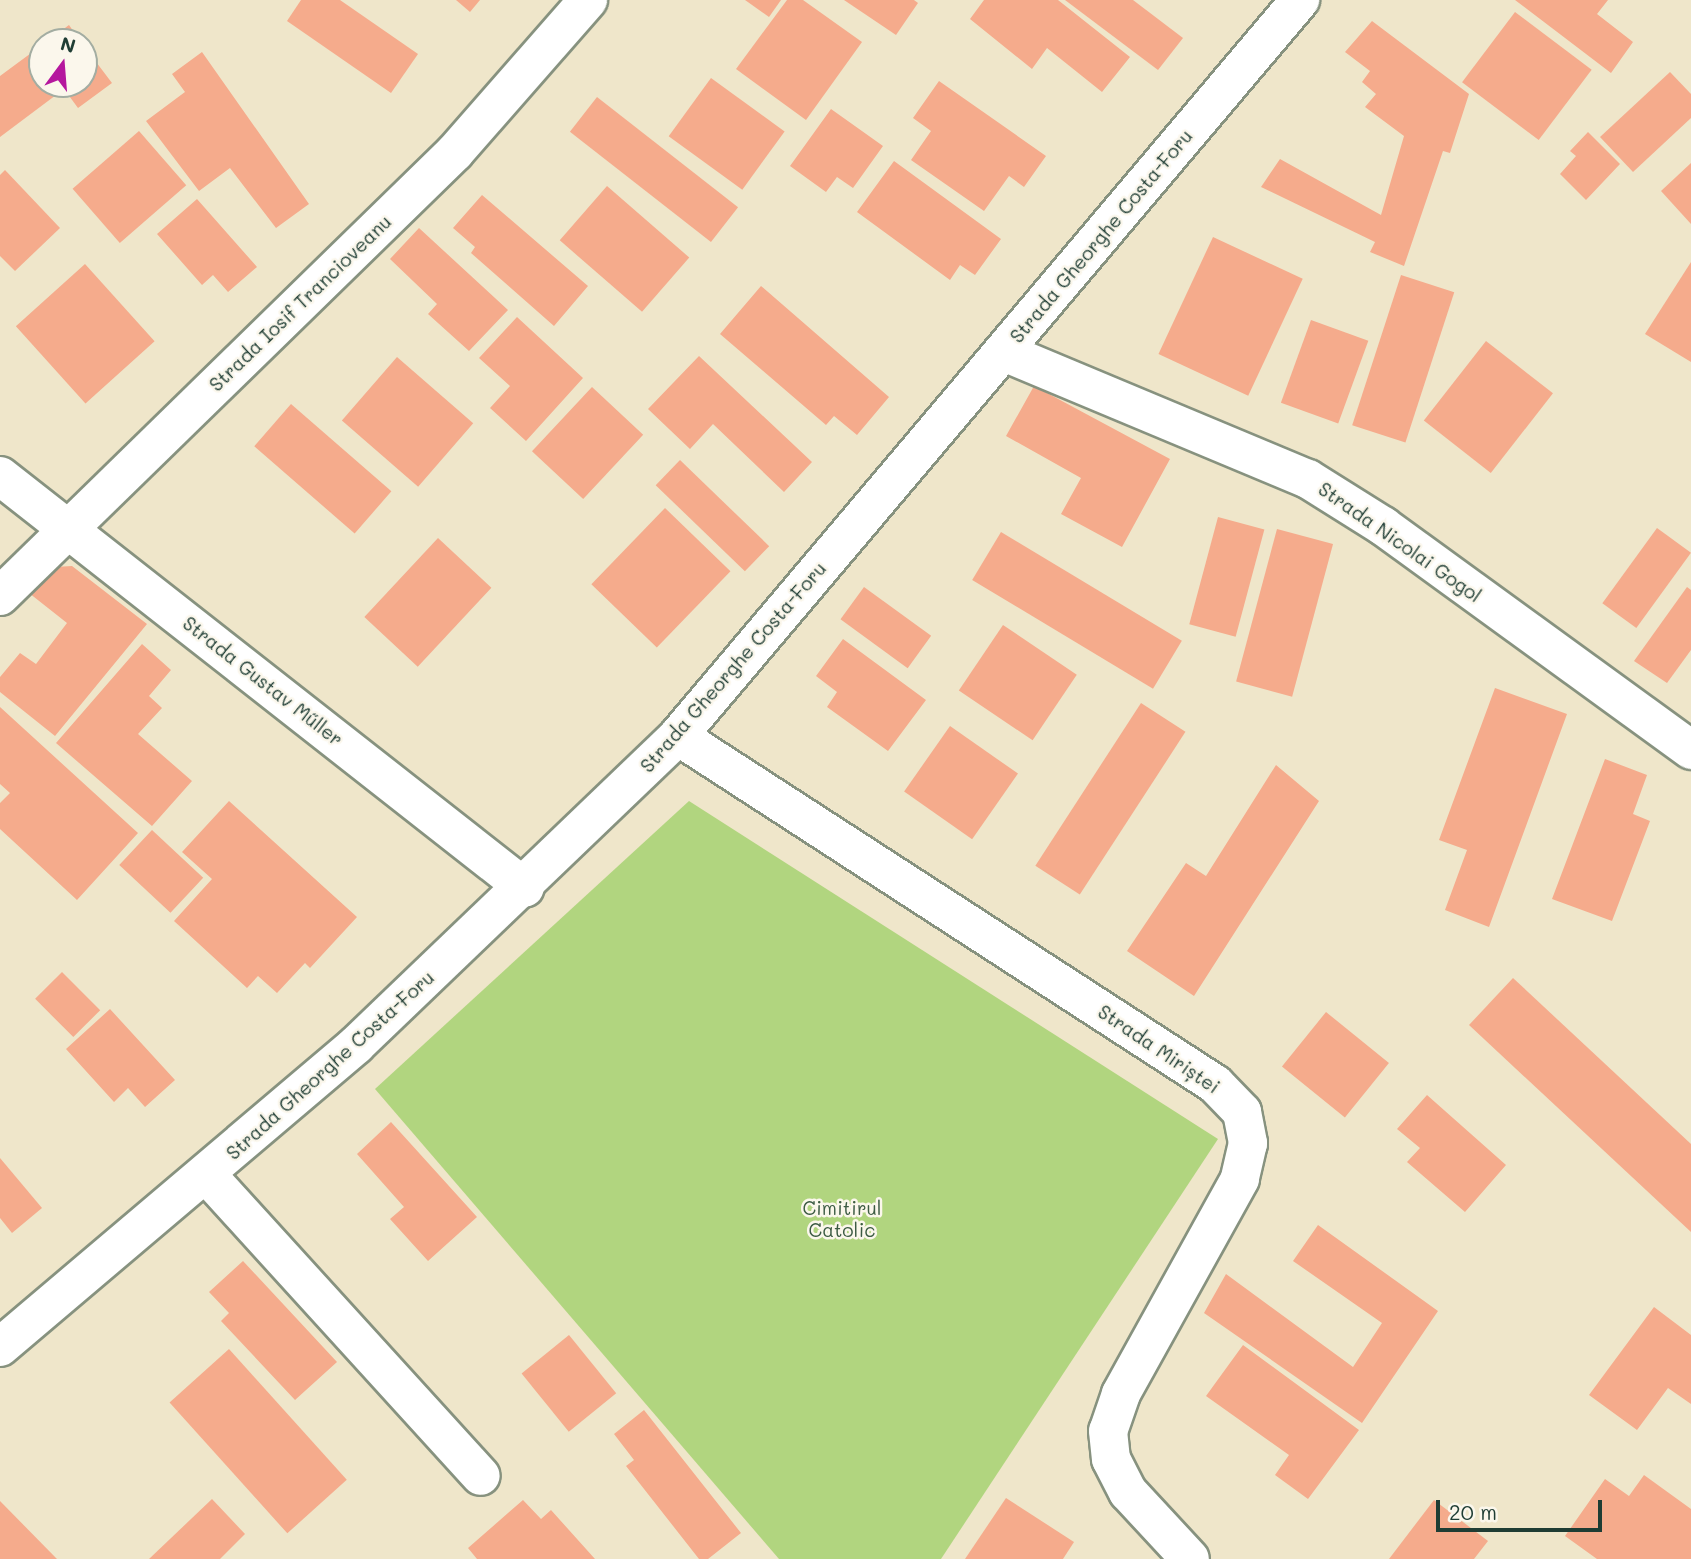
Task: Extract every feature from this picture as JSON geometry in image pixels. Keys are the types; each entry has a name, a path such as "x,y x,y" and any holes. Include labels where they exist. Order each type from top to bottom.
{"street":[{"name":"Strada Iosif Trancioveanu","path":"0,596 455,152 588,0"},
{"name":"Strada Gheorghe Costa-Foru","path":"0,1347 356,1045 525,888 678,736 1300,0"},
{"name":"Strada Nicolai Gogol","path":"1004,352 1308,478 1383,526 1691,750"},
{"name":"Strada Gustav Műller","path":"0,476 525,888"},
{"name":"Strada Miriștei","path":"678,736 1215,1084 1242,1112 1248,1143 1240,1179 1121,1394 1108,1431 1111,1460 1128,1492 1190,1559"},
{"path":"206,1174 481,1476"}],"green space":[{"name":"Cimitirul Catolic","path":"689,801 1218,1139 941,1559 779,1559 375,1089"}],"building":[{"path":"301,0 340,0 418,54 391,93 287,21"},
{"path":"456,0 480,0 470,12"},
{"path":"745,0 781,0 769,17"},
{"path":"787,0 803,0 862,42 806,120 736,69"},
{"path":"844,0 914,0 918,3 896,35"},
{"path":"984,0 1058,0 1130,57 1102,92 1047,48 1032,69 970,19"},
{"path":"1065,0 1133,0 1183,38 1158,70"},
{"path":"1515,0 1608,0 1597,14 1633,42 1611,73"},
{"path":"1515,12 1592,70 1539,140 1462,82"},
{"path":"1372,21 1469,94 1450,153 1443,151 1404,266 1370,252 1375,242 1261,187 1280,159 1381,215 1404,136 1365,107 1376,94 1362,82 1370,71 1345,52"},
{"path":"202,52 309,204 276,228 230,168 199,191 146,121 185,92 172,74"},
{"path":"28,55 28,98 52,98 0,137 0,76"},
{"path":"98,64 112,83 98,93"},
{"path":"1670,72 1691,94 1691,118 1633,172 1600,137"},
{"path":"711,78 785,131 742,190 669,136"},
{"path":"939,81 1046,156 1024,187 1009,176 984,211 911,160 931,131 913,118"},
{"path":"597,97 738,207 711,242 570,132"},
{"path":"71,98 92,98 78,108"},
{"path":"831,109 883,146 853,188 837,177 826,192 790,166"},
{"path":"139,131 186,185 120,243 73,189"},
{"path":"1588,132 1620,164 1586,200 1560,174 1576,156 1570,151"},
{"path":"894,161 1001,239 975,275 960,265 950,280 857,212"},
{"path":"1691,163 1691,224 1661,191"},
{"path":"5,170 60,228 15,271 0,256 0,175"},
{"path":"607,186 689,258 642,312 560,240"},
{"path":"482,195 588,286 554,326 471,253 475,247 453,228"},
{"path":"197,199 257,267 228,292 213,275 202,285 157,234"},
{"path":"419,228 508,310 469,351 428,314 437,304 390,259"},
{"path":"1213,237 1303,279 1248,396 1158,354"},
{"path":"1691,262 1691,362 1645,334"},
{"path":"85,264 155,341 85,404 16,326"},
{"path":"1401,275 1454,292 1405,443 1352,425"},
{"path":"761,286 889,397 857,435 834,416 826,425 720,334"},
{"path":"517,317 583,378 526,441 490,408 510,386 479,358"},
{"path":"1311,320 1368,341 1338,424 1281,403"},
{"path":"1486,341 1553,393 1491,473 1424,421"},
{"path":"699,356 812,462 784,492 713,424 690,449 648,409"},
{"path":"397,357 473,423 418,487 342,420"},
{"path":"1034,386 1170,459 1122,547 1061,514 1081,478 1006,436"},
{"path":"592,387 643,435 583,499 532,451"},
{"path":"291,404 391,491 355,534 254,446"},
{"path":"680,460 769,546 745,571 656,485"},
{"path":"665,508 730,571 657,647 591,584"},
{"path":"1218,517 1264,529 1236,637 1189,624"},
{"path":"1657,528 1691,553 1636,628 1602,603"},
{"path":"1277,529 1333,544 1292,697 1236,682"},
{"path":"1001,532 1182,641 1153,689 972,580"},
{"path":"438,538 491,588 418,667 364,617"},
{"path":"72,566 147,624 55,736 0,692 0,677 20,653 36,664 67,623 29,593 55,567"},
{"path":"864,587 931,636 908,668 840,619"},
{"path":"1687,587 1691,590 1691,650 1667,683 1634,661"},
{"path":"1003,625 1077,675 1033,740 959,690"},
{"path":"843,639 926,700 888,751 827,707 837,692 816,676"},
{"path":"142,644 171,670 149,696 162,708 138,734 192,781 152,826 56,743"},
{"path":"1495,688 1567,714 1489,927 1445,910 1467,850 1439,840"},
{"path":"1141,703 1185,732 1080,895 1035,866"},
{"path":"0,707 138,833 77,900 0,829 0,803 10,793 0,784"},
{"path":"950,726 1018,774 972,839 904,792"},
{"path":"1605,759 1647,775 1633,814 1650,821 1612,921 1552,899"},
{"path":"1276,765 1319,801 1194,996 1127,951 1186,863 1206,876"},
{"path":"229,801 357,917 310,968 305,963 277,993 258,976 247,988 174,921 212,879 182,852"},
{"path":"152,830 203,878 170,913 119,865"},
{"path":"62,972 100,1010 73,1037 35,999"},
{"path":"1513,978 1691,1144 1691,1232 1469,1025"},
{"path":"110,1009 175,1080 145,1107 128,1088 114,1102 66,1049"},
{"path":"1326,1012 1389,1063 1345,1117 1282,1066"},
{"path":"1427,1095 1506,1165 1465,1212 1407,1162 1420,1148 1397,1129"},
{"path":"391,1122 477,1217 428,1261 390,1219 404,1207 357,1154"},
{"path":"0,1158 42,1208 12,1233 0,1218"},
{"path":"1318,1225 1438,1311 1362,1423 1204,1313 1226,1274 1353,1367 1382,1323 1293,1261"},
{"path":"243,1261 337,1362 295,1400 221,1321 229,1313 209,1292"},
{"path":"1654,1307 1691,1335 1691,1404 1668,1388 1637,1430 1589,1395"},
{"path":"569,1335 616,1393 569,1432 522,1373"},
{"path":"1243,1345 1359,1430 1308,1499 1275,1475 1289,1455 1206,1396"},
{"path":"229,1349 347,1480 287,1533 170,1403"},
{"path":"644,1410 741,1533 708,1559 699,1559 626,1466 634,1460 614,1434"},
{"path":"1644,1475 1691,1509 1691,1559 1597,1559 1565,1536 1605,1479 1629,1496"},
{"path":"1006,1498 1074,1542 1063,1559 965,1559"},
{"path":"212,1499 245,1534 220,1559 149,1559"},
{"path":"523,1500 541,1519 551,1510 595,1559 477,1559 468,1548"},
{"path":"1434,1500 1488,1541 1474,1559 1389,1559"},
{"path":"0,1501 57,1559 0,1559"}]}
